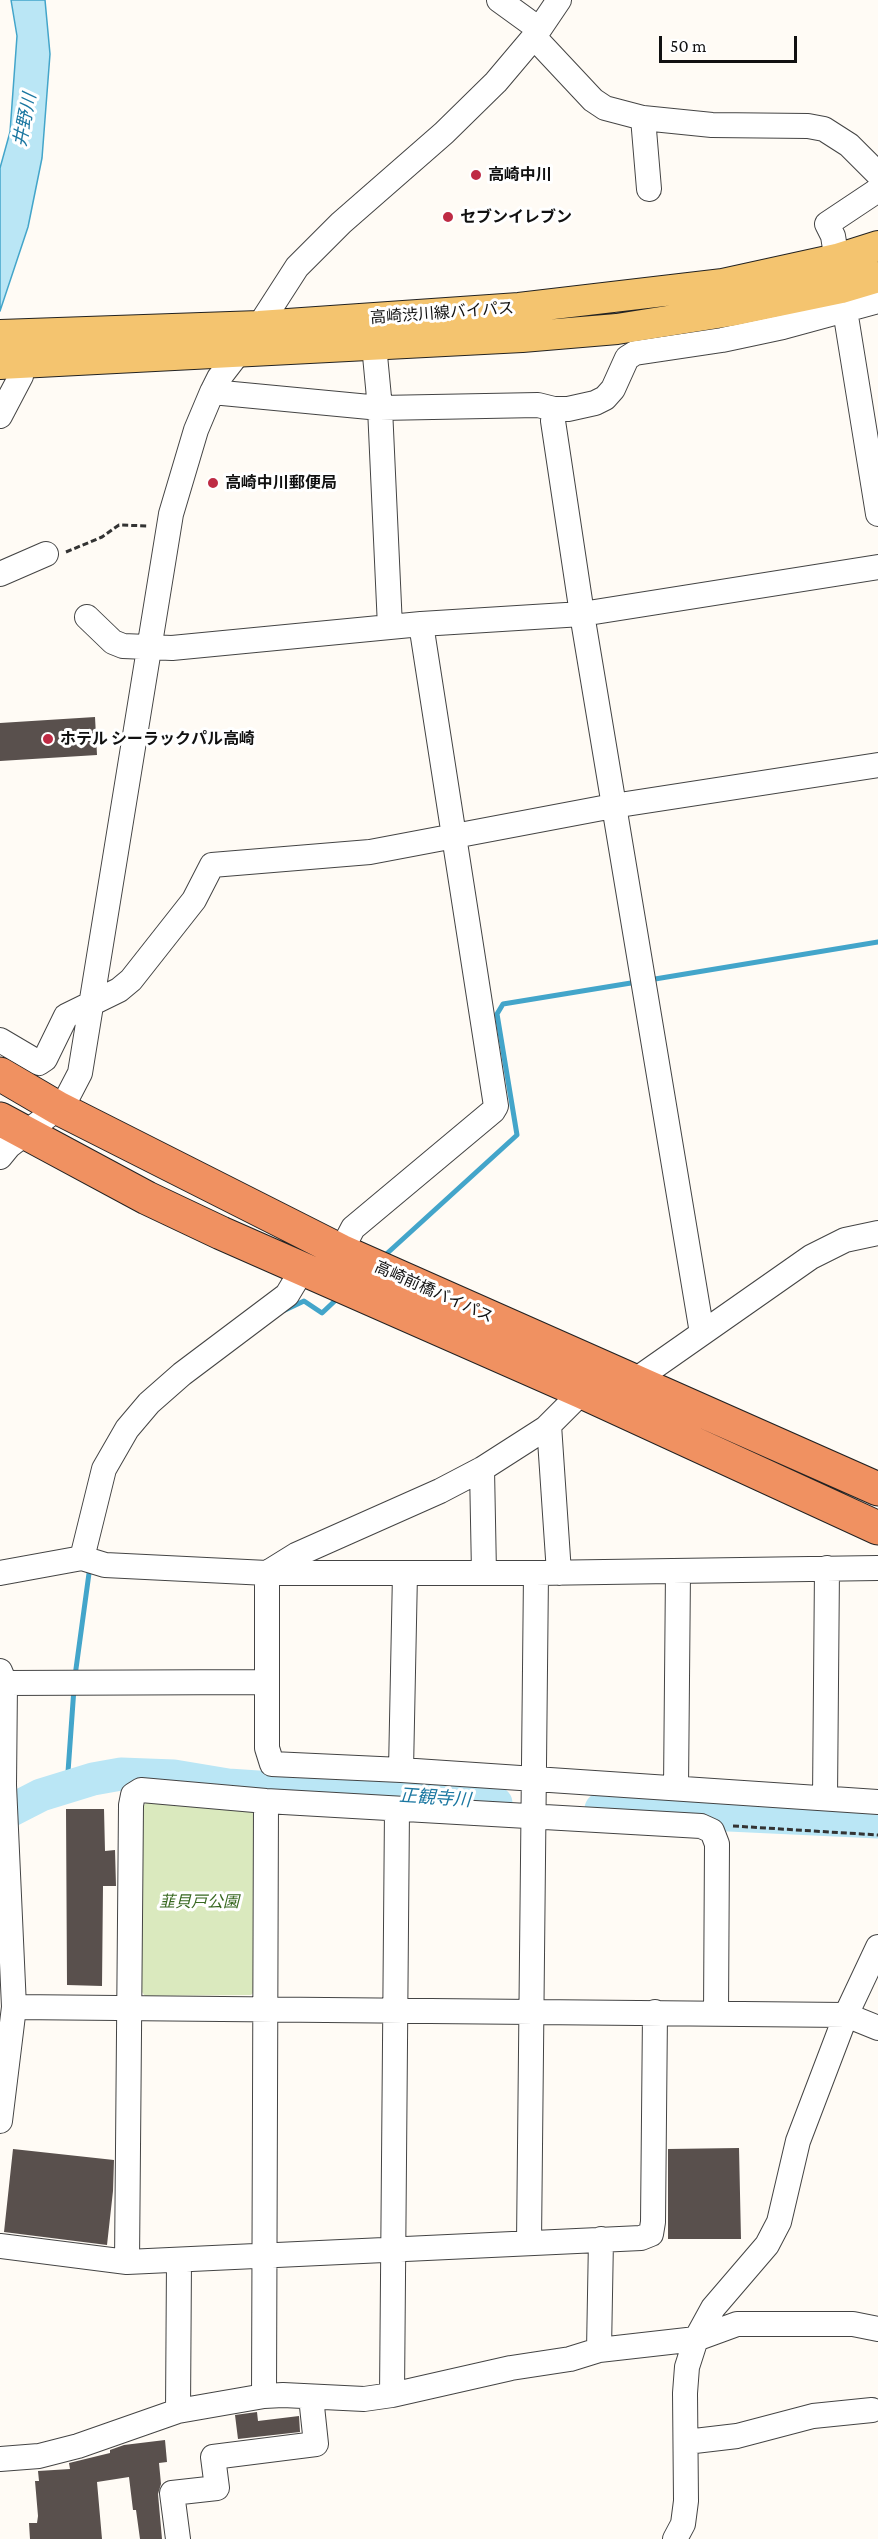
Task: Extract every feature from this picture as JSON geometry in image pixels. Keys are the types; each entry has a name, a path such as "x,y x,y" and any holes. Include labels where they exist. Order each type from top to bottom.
{"highway":[{"name":"高崎前橋バイパス","path":"0,1074 58,1108 341,1251 878,1489"},
{"name":"高崎前橋バイパス","path":"12,1126 147,1198 303,1270 582,1392 878,1528"}],"main road":[{"name":"高崎渋川線バイパス","path":"11,352 259,326 519,308 723,284 837,259 878,246"},
{"name":"高崎渋川線バイパス","path":"11,352 238,353 522,337 617,329 730,311 843,300 878,277"}],"street":[{"path":"499,0 536,33 593,100 623,114 712,125 808,126 824,129 849,145 878,174"},
{"path":"0,1157 12,1126 58,1108 68,1098 80,1073 171,514 196,430 212,392 219,378 259,326 287,281 308,256 341,223 444,133 496,82 536,33 559,0"},
{"path":"643,118 649,189"},
{"path":"878,190 826,224 833,236 878,514"},
{"path":"212,392 380,408 538,405 554,409 568,409 595,403 605,398 613,388 627,358 635,353 722,340 843,300 878,301"},
{"path":"374,345 380,408 390,627"},
{"path":"0,416 21,376 11,352"},
{"path":"554,409 553,421 582,614 702,1333"},
{"path":"0,574 46,554"},
{"path":"87,617 113,642 123,646 172,648 421,624 582,614 878,567"},
{"path":"341,1251 353,1228 493,1111 496,1106 452,836 421,624"},
{"path":"0,1040 39,1063 45,1059 66,1016 119,990 131,980 194,900 212,865 358,853 614,806 878,765"},
{"path":"634,1381 811,1257 845,1240 878,1233"},
{"path":"90,1560 104,1469 127,1429 149,1403 182,1374 288,1295 303,1270"},
{"path":"267,1573 296,1556 440,1491 482,1469 549,1425 582,1392"},
{"path":"529,2242 533,2012 533,1798 547,1573 549,1425"},
{"path":"482,1469 484,1573"},
{"path":"0,1573 90,1560 267,1573 547,1573 878,1568"},
{"path":"825,1798 827,1568"},
{"path":"676,1788 678,1571"},
{"path":"267,1573 267,1748 272,1764 401,1770 533,1798 701,1827 712,1831 717,1844 716,2013"},
{"path":"401,1770 405,1573"},
{"path":"0,2121 14,2007 3,1790 2,1677 74,1683 266,1682"},
{"path":"127,2262 130,1805 133,1795 141,1790 266,1802 397,1809 676,1788 878,1802"},
{"path":"264,2396 266,1802"},
{"path":"392,2395 397,1809"},
{"path":"675,2539 683,2524 686,2501 687,2367 696,2339 713,2308 767,2244 779,2222 786,2183 798,2141 846,2015 878,1947"},
{"path":"14,2007 846,2015 878,2028"},
{"path":"0,2246 127,2262 641,2238 651,2234 655,2012"},
{"path":"600,2350 601,2239"},
{"path":"178,2411 179,2261"},
{"path":"0,2459 39,2456 78,2446 178,2411 264,2396 364,2400 511,2368 570,2360 600,2350 696,2339 737,2324 853,2324 878,2329"},
{"path":"178,2539 172,2493 217,2488 213,2457 316,2444 311,2397"},
{"path":"686,2442 737,2436 813,2416 872,2410"}],"path":[{"path":"46,554 80,548 119,525 153,526"},
{"path":"712,1831 724,1825 878,1835"}],"green space":[{"name":"韮貝戸公園","path":"149,1800 250,1807 259,1816 258,1988 251,1995 145,1996 139,1988 139,1810"}],"water":[{"name":"井野川","path":"11,0 45,0 50,54 42,158 28,227 0,311 0,168 10,132 17,36"}],"building":[{"name":"ホテル シーラックパル高崎","path":"95,717 97,755 0,761 0,723"},
{"path":"66,1809 104,1809 105,1851 115,1850 116,1886 103,1886 102,1986 67,1985"},
{"path":"739,2148 741,2239 668,2239 668,2149"},
{"path":"13,2149 114,2160 107,2245 4,2232"},
{"path":"257,2412 258,2421 299,2416 300,2432 238,2439 235,2415"},
{"path":"165,2440 167,2462 159,2463 161,2484 158,2494 162,2539 140,2539 136,2510 133,2510 129,2477 97,2482 102,2539 30,2539 29,2523 37,2523 38,2516 35,2481 39,2481 38,2471 70,2469 69,2463 110,2453 110,2450 124,2445"}],"waterway":[{"path":"649,980 878,942"},
{"path":"382,1258 517,1135 497,1014 503,1004 637,982"},
{"path":"285,1310 304,1301 322,1313 339,1297"},
{"path":"75,1676 90,1566"},
{"path":"67,1786 74,1688"},
{"name":"正観寺川","path":"0,1816 41,1795 93,1779 121,1774 174,1776 228,1785 496,1803"},
{"name":"正観寺川","path":"601,1809 878,1822"}],"place":[{"name":"高崎中川","path":"476,175"},
{"name":"セブンイレブン","path":"448,217"},
{"name":"高崎中川郵便局","path":"213,483"},
{"name":"ホテル シーラックパル高崎","path":"48,739"}]}
